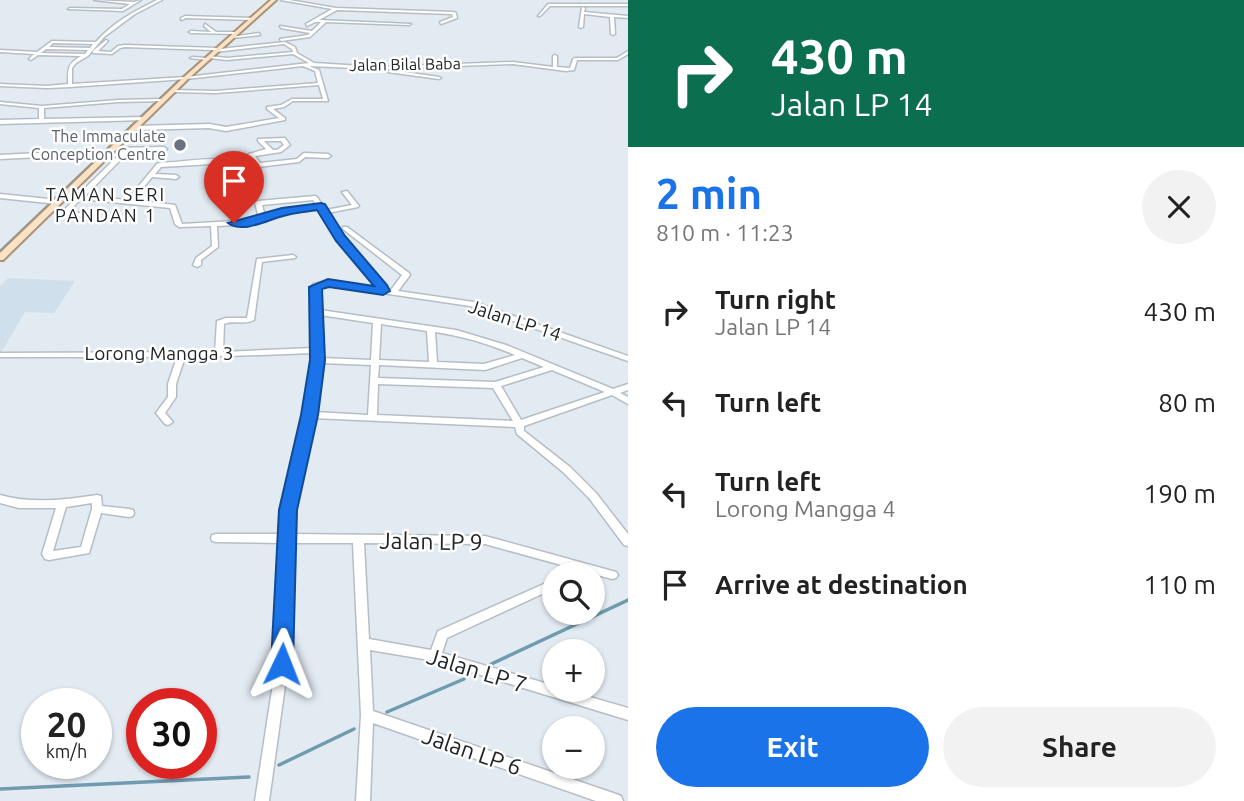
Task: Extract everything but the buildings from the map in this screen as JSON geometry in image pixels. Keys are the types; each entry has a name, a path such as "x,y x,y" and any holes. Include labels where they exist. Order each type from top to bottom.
{"main road":[{"path":"0,258 54,202 66,196 103,155 114,149 142,117 176,92 183,78 272,0"}],"street":[{"path":"96,0 137,2"},
{"path":"70,86 70,68 134,13 160,0"},
{"path":"248,0 272,0"},
{"path":"283,0 336,9 454,13 455,18 441,23"},
{"path":"324,1 331,0"},
{"path":"617,0 628,4"},
{"path":"386,1 389,10"},
{"path":"70,9 123,10 137,2"},
{"path":"540,15 548,5 628,4"},
{"path":"581,27 583,6"},
{"path":"307,24 336,9"},
{"path":"225,13 253,16"},
{"path":"583,13 628,18"},
{"path":"184,18 253,16"},
{"path":"612,16 613,34"},
{"path":"204,19 214,33"},
{"path":"316,21 410,24"},
{"path":"294,53 294,48 281,39 308,36 324,22"},
{"path":"281,27 314,32"},
{"path":"191,32 259,34"},
{"path":"106,41 95,52 112,53 125,46 211,54 231,59 294,53 313,64"},
{"path":"31,59 52,42 97,43"},
{"path":"192,58 285,43"},
{"path":"44,47 92,49"},
{"path":"0,51 86,55"},
{"path":"555,56 555,69 570,70 573,68 572,61 618,59 628,52"},
{"name":"Jalan Bilal Baba","path":"0,85 70,86 183,78 313,64 378,68 513,62 555,69"},
{"path":"135,128 209,126 226,129 283,120 269,108 282,106 289,100 326,100 319,84 317,70 302,65"},
{"path":"378,68 439,78"},
{"path":"176,92 216,92 319,84"},
{"path":"215,102 216,92"},
{"path":"0,103 42,107 162,100"},
{"path":"41,121 42,107"},
{"path":"0,122 142,117"},
{"path":"258,165 251,155 279,151 287,145 283,139 260,139 270,150 261,153"},
{"path":"114,149 164,149"},
{"path":"90,216 62,216 127,150"},
{"path":"0,157 103,155"},
{"path":"128,202 159,165 226,161 244,168 299,160 304,155 328,156"},
{"path":"151,175 176,177"},
{"path":"66,196 173,206 179,225 263,219 282,212 356,206 345,191"},
{"path":"0,196 54,202"},
{"path":"263,219 258,203 315,198 341,238 383,291"},
{"path":"197,265 198,259 215,247 214,224"},
{"path":"345,228 406,275 393,292"},
{"path":"219,354 220,323 226,320 250,320 259,260 293,257"},
{"name":"Jalan LP 14","path":"317,312 316,286 328,283 393,292 471,304 628,359"},
{"path":"262,801 282,664 288,510 309,415 317,355 317,312 453,332 503,347 613,392 628,401"},
{"path":"372,418 377,321"},
{"path":"431,329 433,365"},
{"path":"168,422 160,413 172,397 172,384 181,354"},
{"name":"Lorong Mangga 3","path":"0,355 317,355 375,363 485,367 523,355"},
{"path":"374,380 496,385 552,367"},
{"path":"496,385 519,424 520,432 558,460 605,506 628,542"},
{"path":"309,415 519,424 628,387"},
{"path":"0,499 19,504 62,504 97,499 97,509 85,550 49,556 47,554 62,504"},
{"path":"97,509 129,513"},
{"name":"Jalan LP 9","path":"216,538 485,540 567,562"},
{"path":"358,539 367,715 363,801"},
{"name":"Jalan LP 9","path":"605,574 612,576"},
{"path":"435,656 442,635 542,589"},
{"name":"Jalan LP 7","path":"365,644 435,656 628,714"},
{"name":"Jalan LP 6","path":"367,715 616,801"}],"shaded area":[{"path":"8,278 75,281 54,313 25,312 0,354 0,286"}],"waterway":[{"path":"0,251 177,82 271,0"},
{"path":"487,666 628,600"},
{"path":"387,712 464,679"},
{"path":"279,765 354,729"},
{"path":"0,789 249,777"}],"place":[{"name":"The Immaculate Conception Centre","path":"180,145"}],"district":[{"name":"TAMAN SERI PANDAN 1","path":"106,204"}],"route":[{"path":"234,223 254,222 282,212 321,206 341,238 383,287 383,291 324,283 315,287 317,360 309,415 288,510 282,664"}]}
